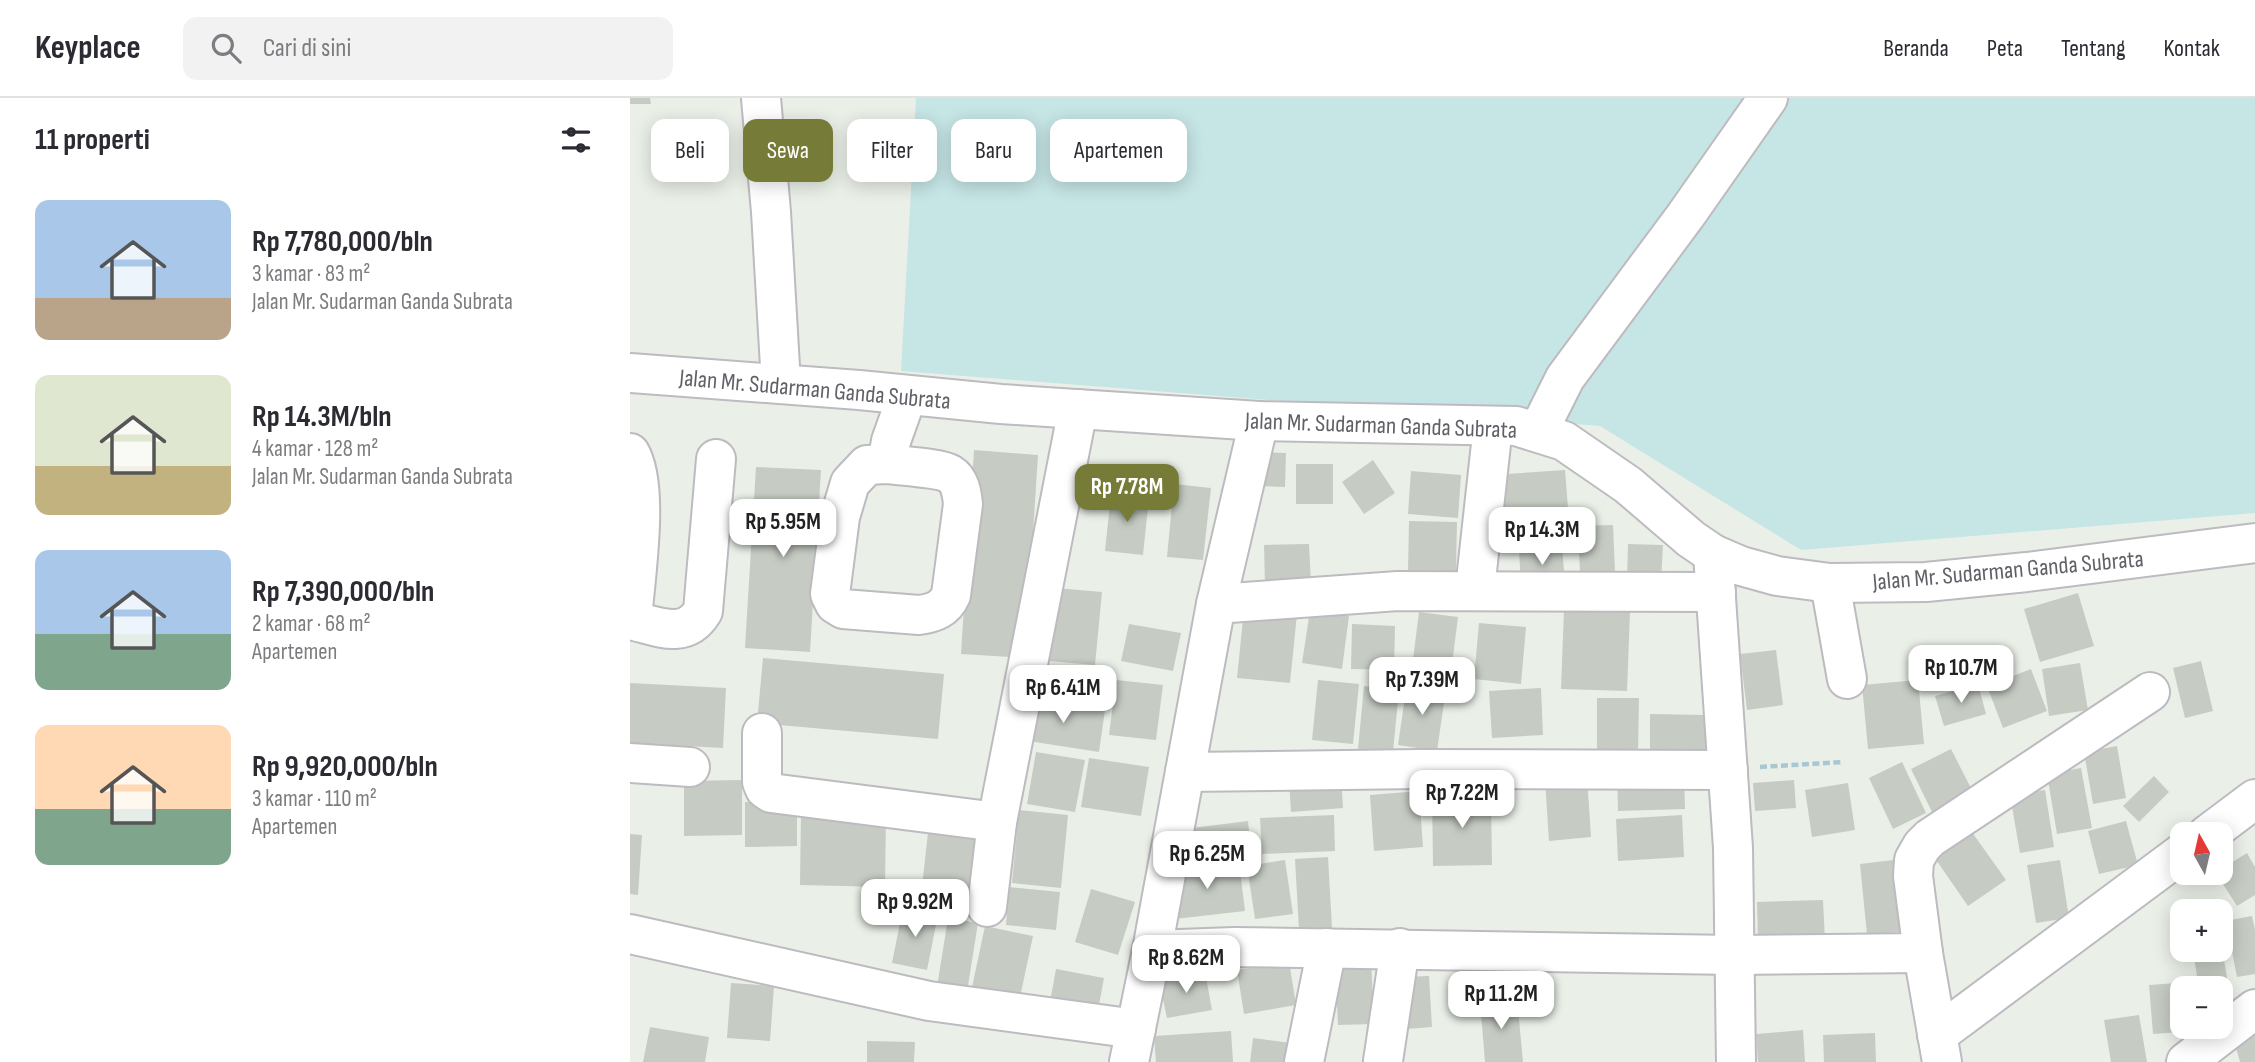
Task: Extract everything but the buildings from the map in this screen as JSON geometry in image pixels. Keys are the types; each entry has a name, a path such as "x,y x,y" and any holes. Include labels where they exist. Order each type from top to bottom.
{"street":[{"path":"761,98 781,384"},
{"path":"1538,432 1565,378 1686,215 1768,98"},
{"name":"Jalan Mr. Sudarman Ganda Subrata","path":"630,373 1259,421 1516,426 1564,441 1628,485 1691,539 1713,554 1741,566 1777,576 1830,583 1926,582 2027,572 2255,542"},
{"path":"887,464 891,441 907,396"},
{"path":"987,907 997,822 1078,409"},
{"path":"630,934 1133,1046 1216,604 1259,421"},
{"path":"1477,571 1493,426"},
{"path":"630,453 638,470 641,494 631,620 668,629 692,626 703,611 716,459"},
{"path":"887,464 948,473 956,480 961,494 964,505 951,595 947,604 930,614 843,609 835,604 830,594 839,517 850,483 867,465 887,464"},
{"path":"1713,554 1733,848 1736,1062"},
{"path":"1830,583 1847,679"},
{"path":"1216,604 1398,591 1716,592"},
{"path":"2150,692 1930,838 1922,846 1914,860 1913,876 1939,1048 2170,863"},
{"path":"762,733 762,782 765,789 771,793 997,822"},
{"path":"630,763 690,766"},
{"path":"1185,772 1420,769 1728,770"},
{"path":"2224,822 2255,799"},
{"path":"1152,950 1234,947 1734,955 1923,953"},
{"path":"1304,1062 1327,948"},
{"path":"1383,1061 1400,948"},
{"path":"2186,1062 2255,1009"}],"path":[{"path":"1728,770 1843,762"}],"shaded area":[{"path":"916,98 2255,98 2255,513 1801,550 1600,426 901,371 911,182 937,182 937,119 915,119"}]}
